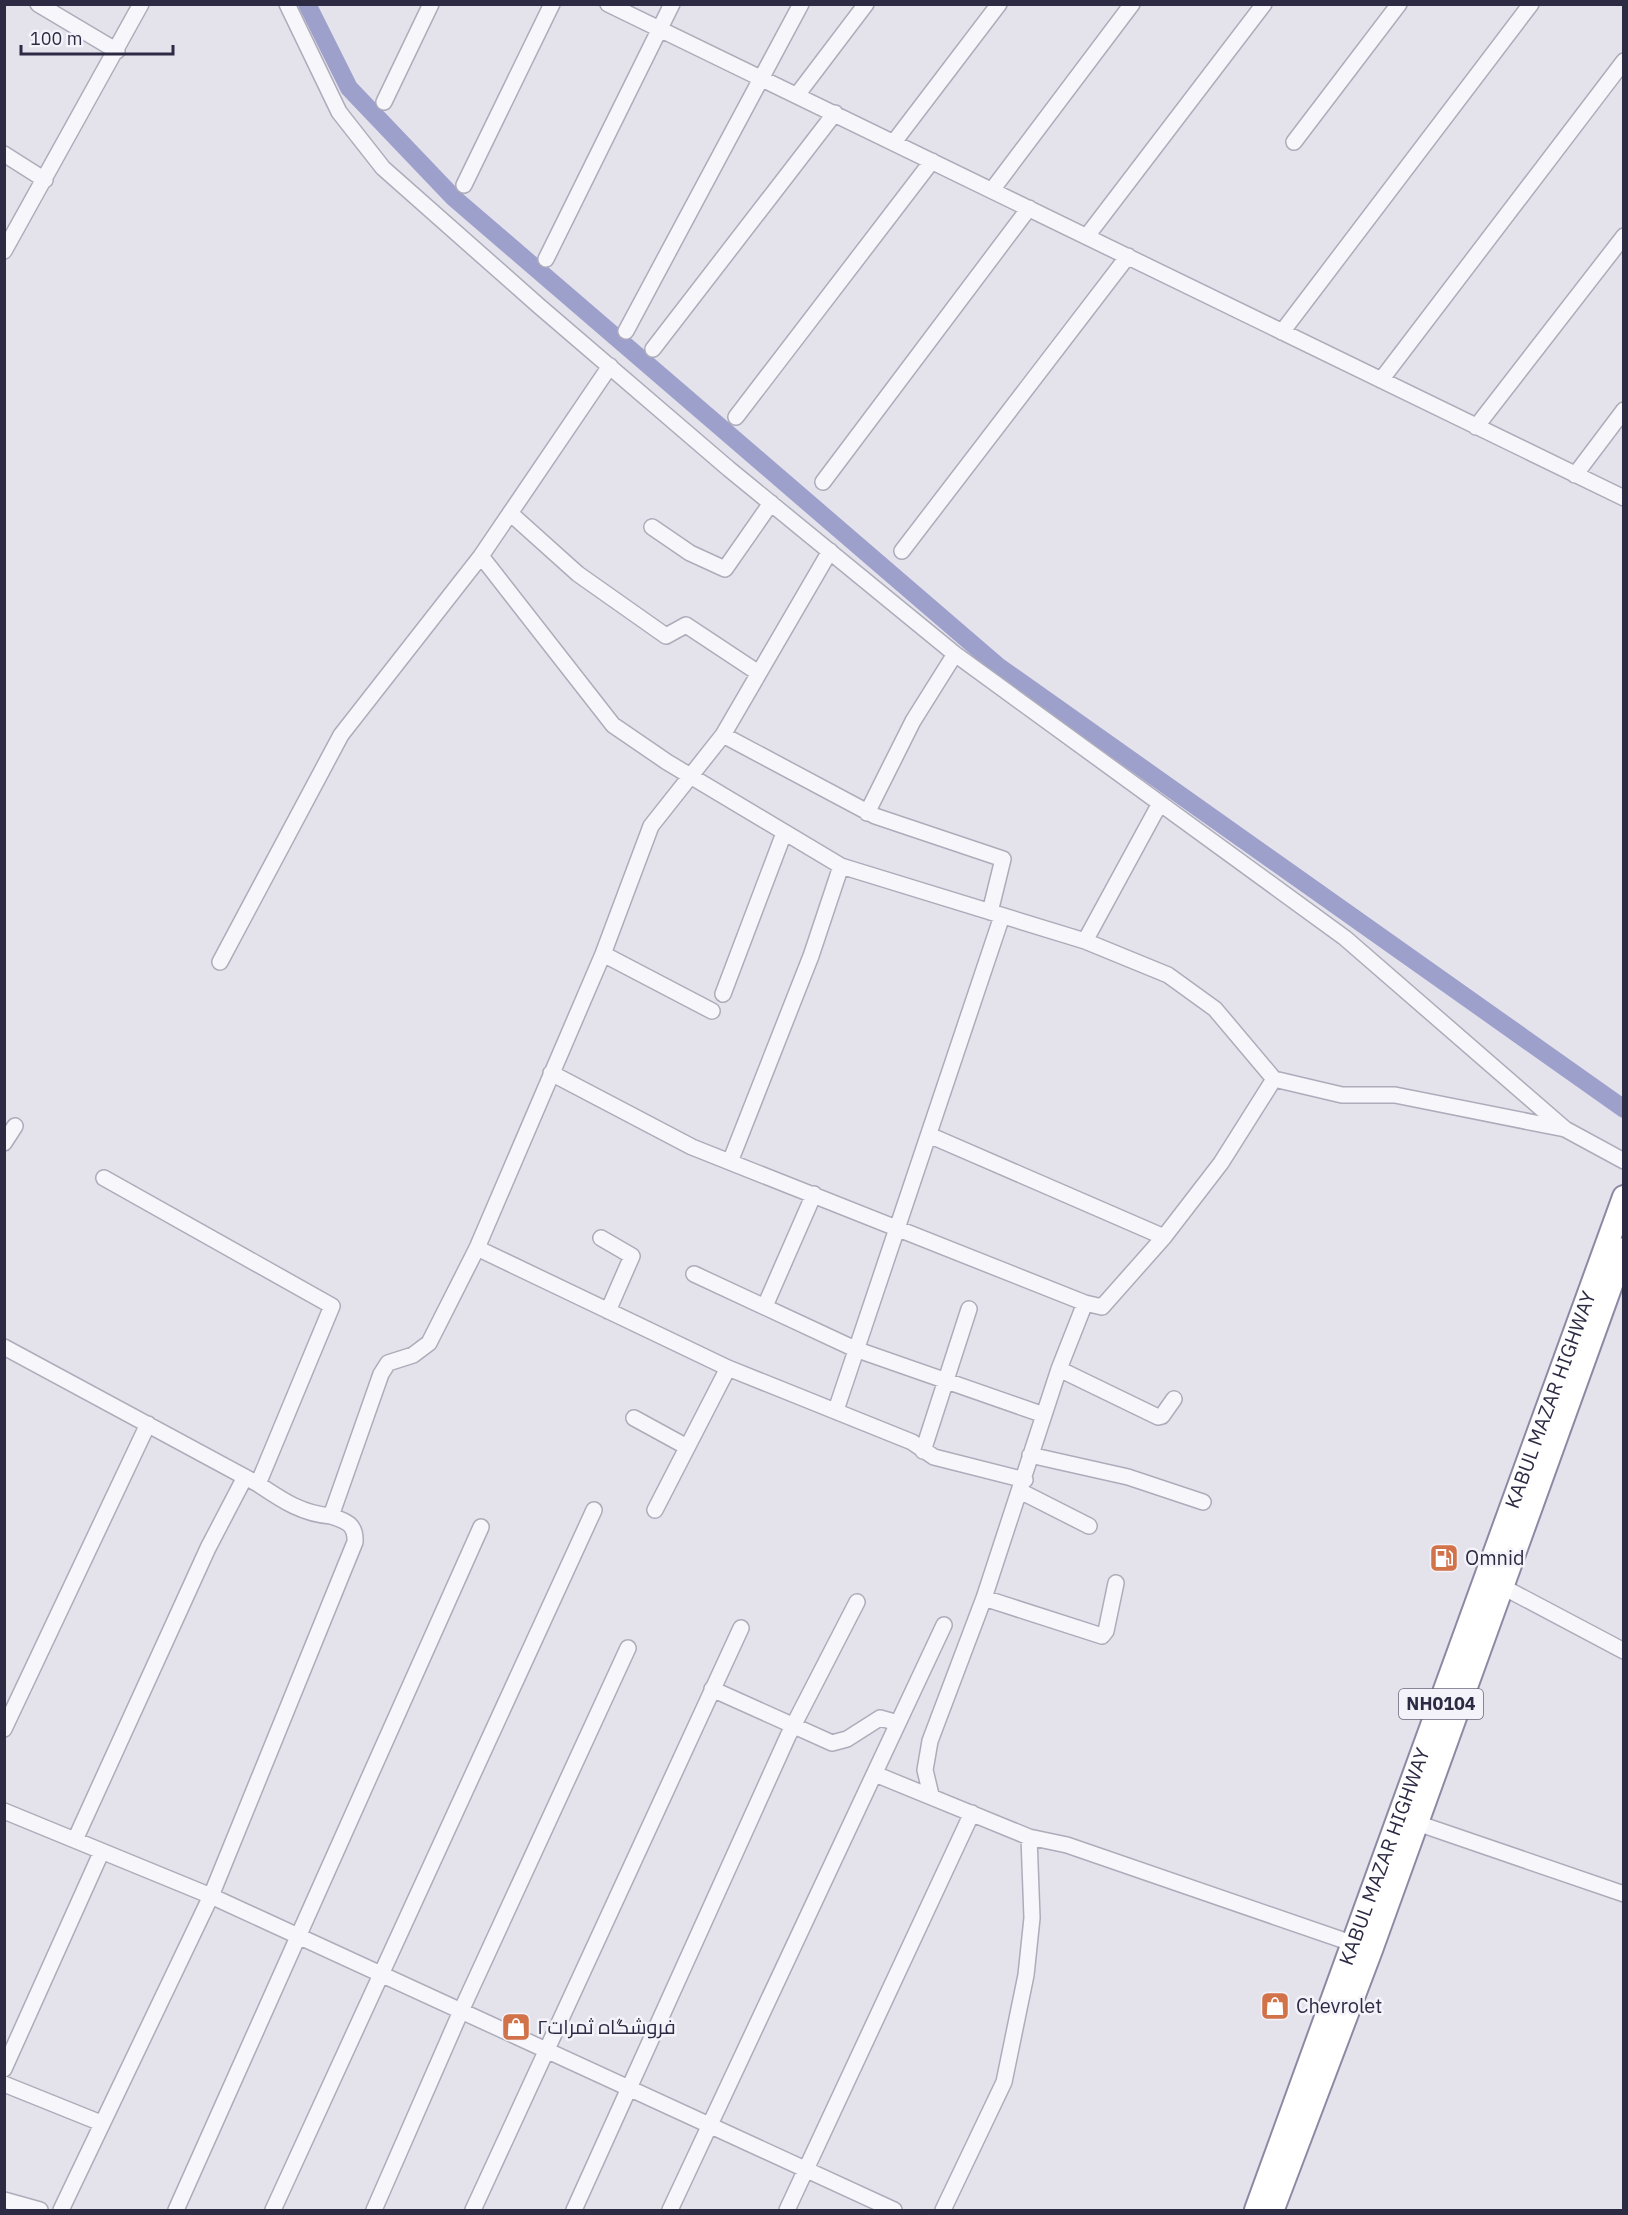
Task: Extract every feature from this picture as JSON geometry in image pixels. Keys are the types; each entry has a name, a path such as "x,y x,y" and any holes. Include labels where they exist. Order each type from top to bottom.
{"highway":[{"name":"KABUL MAZAR HIGHWAY","path":"1273,2211 1362,1947 1623,1197"},
{"name":"KABUL MAZAR HIGHWAY","path":"1256,2211 1362,1947 1417,1823 1623,1249"}],"street":[{"path":"38,4 117,51"},
{"path":"4,251 117,51 141,4"},
{"path":"287,4 339,112 383,168 610,366 771,503 955,654 1345,938 1565,1129 1623,1161"},
{"path":"384,102 431,4"},
{"path":"464,185 552,4"},
{"path":"608,4 1623,498"},
{"path":"546,259 672,4"},
{"path":"626,331 801,4"},
{"path":"797,95 866,4"},
{"path":"894,142 999,4"},
{"path":"992,190 1132,4"},
{"path":"1087,236 1263,4"},
{"path":"1294,142 1399,4"},
{"path":"1282,332 1531,4"},
{"path":"1381,380 1623,61"},
{"path":"653,350 835,113"},
{"path":"4,154 45,180"},
{"path":"736,417 932,161"},
{"path":"823,482 1029,208"},
{"path":"1476,427 1623,236"},
{"path":"903,551 1128,256"},
{"path":"220,962 342,735 481,556 610,366"},
{"path":"1575,474 1623,410"},
{"path":"652,527 690,553 725,569 771,503"},
{"path":"510,513 578,574 666,636 686,625 757,672"},
{"path":"331,1516 381,1374 388,1363 413,1355 429,1343 477,1248 603,954 651,826 723,735 757,672 830,551"},
{"path":"481,556 613,725 667,762 841,866 1085,941 1168,975 1215,1009 1274,1079 1342,1095 1395,1095 1565,1129"},
{"path":"867,813 913,721 955,654"},
{"path":"723,735 867,813 1003,859 996,914 929,1135 836,1410"},
{"path":"1085,941 1160,805"},
{"path":"723,994 784,833"},
{"path":"730,1162 811,956 841,866"},
{"path":"603,954 712,1011"},
{"path":"551,1073 692,1147 1085,1303 1104,1307 1164,1237 1221,1163 1274,1079"},
{"path":"4,1143 15,1126"},
{"path":"929,1135 1164,1237"},
{"path":"75,1840 208,1548 251,1481 332,1306 104,1178"},
{"path":"765,1306 814,1194"},
{"path":"601,1238 632,1256 608,1311"},
{"path":"477,1248 728,1368 912,1442 934,1457 1022,1485 1089,1526"},
{"path":"694,1274 855,1349 944,1382 1044,1415"},
{"path":"930,1795 925,1770 930,1741 984,1598 1059,1369 1085,1303"},
{"path":"923,1451 969,1309"},
{"path":"4,1347 310,1515 331,1516 349,1522 356,1531 355,1542 211,1896 61,2211"},
{"path":"655,1510 728,1368"},
{"path":"1059,1369 1158,1417 1162,1416 1174,1399"},
{"path":"634,1418 687,1447"},
{"path":"4,1729 148,1425"},
{"path":"1030,1455 1128,1477 1203,1502"},
{"path":"273,2211 594,1510"},
{"path":"176,2211 481,1527"},
{"path":"984,1598 1102,1636 1106,1631 1116,1583"},
{"path":"1503,1587 1623,1651"},
{"path":"574,2211 627,2088 793,1726 857,1602"},
{"path":"670,2211 944,1625"},
{"path":"473,2211 545,2050 741,1628"},
{"path":"374,2211 461,2011 628,1648"},
{"path":"712,1689 832,1743 838,1743 880,1718 898,1723"},
{"path":"875,1774 1029,1837 1067,1845 1362,1947"},
{"path":"5,1811 101,1853 211,1896 894,2211"},
{"path":"787,2211 972,1813"},
{"path":"1417,1823 1623,1894"},
{"path":"943,2211 1004,2082 1026,1975 1032,1918 1029,1837"},
{"path":"4,2069 101,1853"},
{"path":"4,2084 101,2123"},
{"path":"4,2200 40,2211"}],"waterway":[{"path":"307,4 349,88 454,198 998,666 1624,1109"}],"place":[{"name":"Omnid","path":"1444,1558"},
{"name":"Chevrolet","path":"1275,2006"},
{"name":"فروشگاه ثمرات٢","path":"516,2027"}]}
